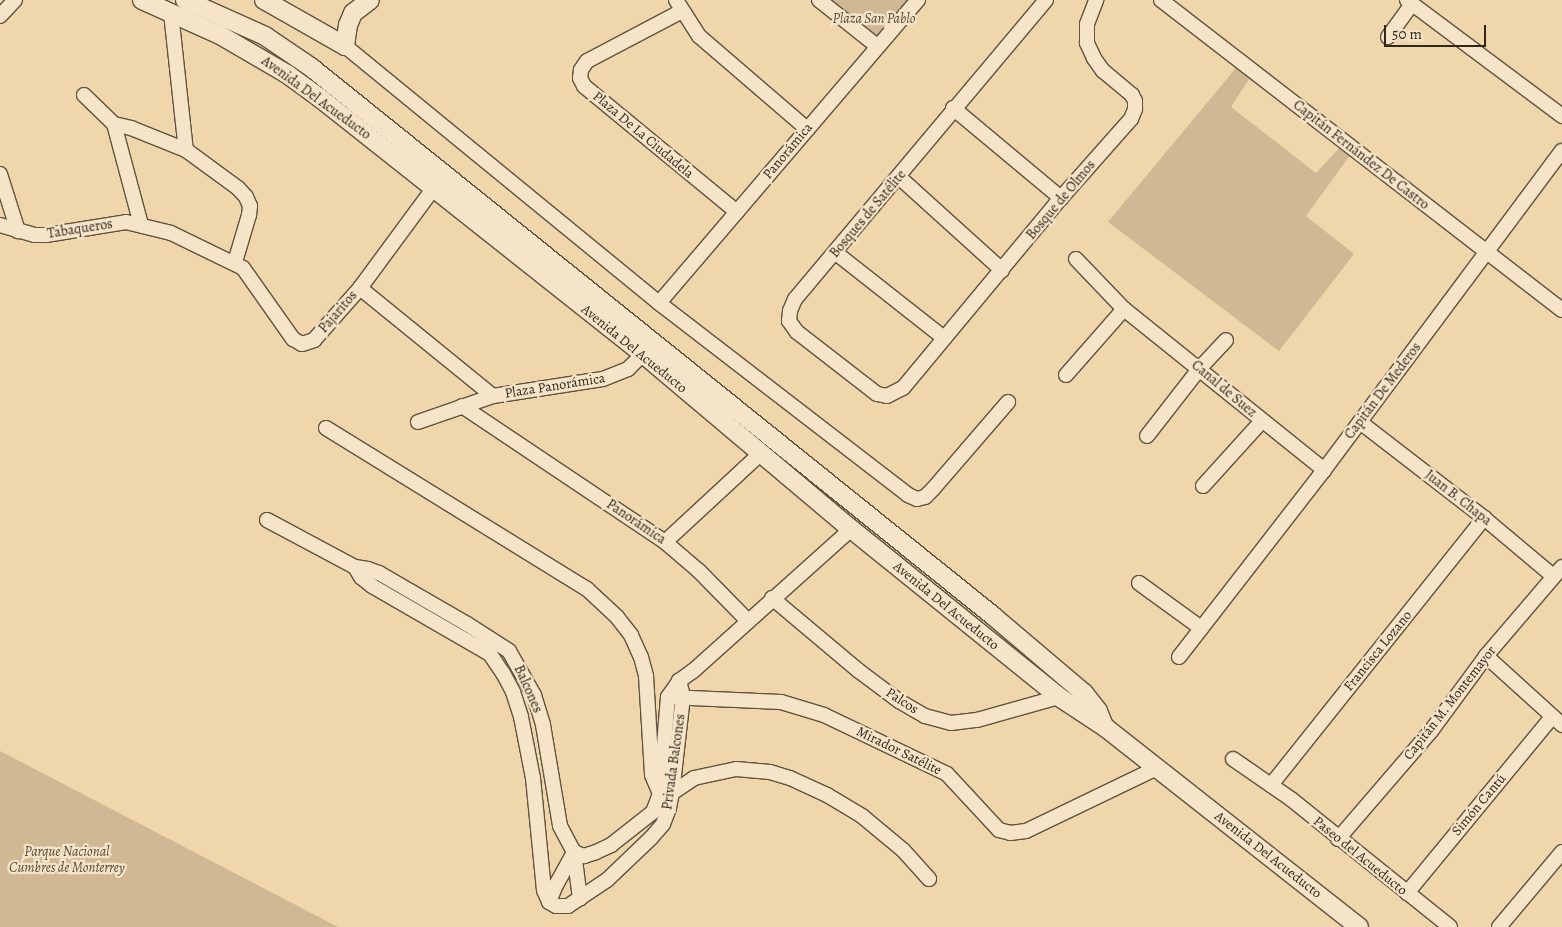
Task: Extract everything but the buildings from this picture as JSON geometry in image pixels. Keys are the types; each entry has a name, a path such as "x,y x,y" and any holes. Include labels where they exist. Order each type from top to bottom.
{"street":[{"path":"0,16 15,0"},
{"name":"Avenida Del Acueducto","path":"142,0 220,35 286,74 643,354 851,530 1059,697 1106,728 1359,927"},
{"name":"Avenida Del Acueducto","path":"185,0 265,36 312,68 992,615 1084,693 1098,711 1106,728"},
{"path":"264,0 345,46 659,303 908,495 917,499 925,497 934,489 1008,402"},
{"path":"345,46 348,26 353,13 370,0"},
{"path":"819,0 877,46"},
{"name":"Panorámica","path":"659,303 918,0"},
{"name":"Bosques de Satélite","path":"903,388 887,396 877,394 797,332 789,321 790,311 795,299 836,253 954,108 1046,0"},
{"name":"Bosque de Olmos","path":"903,388 1061,198 1131,119 1135,109 1135,101 1132,95 1103,71 1094,58 1088,42 1087,24 1096,0"},
{"name":"Capitán Fernández De Castro","path":"1161,0 1562,310"},
{"path":"1388,37 1410,2 1562,116"},
{"name":"Plaza De La Ciudadela","path":"737,212 584,86 580,78 581,70 587,61 679,6 699,36 807,129"},
{"path":"171,13 186,150"},
{"path":"84,96 114,124 131,128 186,150 238,188 246,197 250,206 235,262"},
{"path":"954,108 1061,198"},
{"path":"114,124 141,225"},
{"name":"Capitán De Mederos","path":"1180,657 1324,470 1562,151"},
{"path":"0,174 18,231"},
{"path":"899,177 1002,270"},
{"name":"Pajaritos","path":"235,262 243,268 253,281 293,340 302,344 314,340 360,288 433,189"},
{"name":"Tabaqueros","path":"0,225 18,231 46,236 126,222 171,233 235,262"},
{"path":"836,253 944,338"},
{"name":"Canal de Suez","path":"1076,260 1124,309 1200,368 1262,421 1324,470"},
{"path":"360,288 493,396"},
{"path":"1066,375 1124,309"},
{"path":"1147,436 1200,368 1226,340"},
{"name":"Plaza Panorámica","path":"418,422 493,396 603,379 628,369 643,354"},
{"name":"Panorámica","path":"462,406 665,542 699,571 748,621"},
{"path":"1203,486 1262,421"},
{"name":"Juan B. Chapa","path":"1360,422 1484,518 1558,572"},
{"path":"326,428 510,539 587,589 617,617 631,635 641,657 646,676 652,775 666,794 694,778 736,769 770,772 790,778 827,795 862,816 903,850 929,879"},
{"path":"665,542 761,453"},
{"name":"Francisca Lozano","path":"1271,785 1484,518"},
{"name":"Balcones","path":"267,520 355,567 378,573 467,624 509,651 534,695 543,725 560,826 574,852 580,899"},
{"name":"Privada Balcones","path":"553,904 568,906 607,880 651,838 662,824 669,808 666,794 668,697 680,681 694,671 772,598 851,530"},
{"name":"Balcones","path":"355,567 361,577 372,586 490,654 503,673 513,692 521,717 533,778 544,890 553,904"},
{"name":"Capitán M. Montemayor","path":"1338,839 1431,731 1486,656 1558,572"},
{"path":"1139,582 1201,628"},
{"name":"Palcos","path":"772,598 859,671 899,701 925,716 951,723 977,720 1059,697"},
{"path":"1486,656 1557,721"},
{"name":"Privada Balcones","path":"574,852 584,856 611,845 653,812 666,794 683,696 680,681"},
{"name":"Mirador Satélite","path":"668,697 683,696 781,702 824,715 947,774 999,830 1010,833 1026,831 1156,768"},
{"name":"Simón Cantú","path":"1406,893 1557,721"},
{"name":"Paseo del Acueducto","path":"1233,759 1271,785 1450,927"},
{"path":"553,904 556,885 574,852"},
{"path":"1499,927 1562,852"}],"green space":[{"name":"Plaza San Pablo","path":"819,0 918,0 877,46"},
{"path":"1236,68 1249,79 1231,107 1316,173 1341,146 1351,154 1306,216 1354,254 1279,351 1108,222"},
{"name":"Parque Nacional Cumbres de Monterrey","path":"0,751 338,927 0,927"}]}
